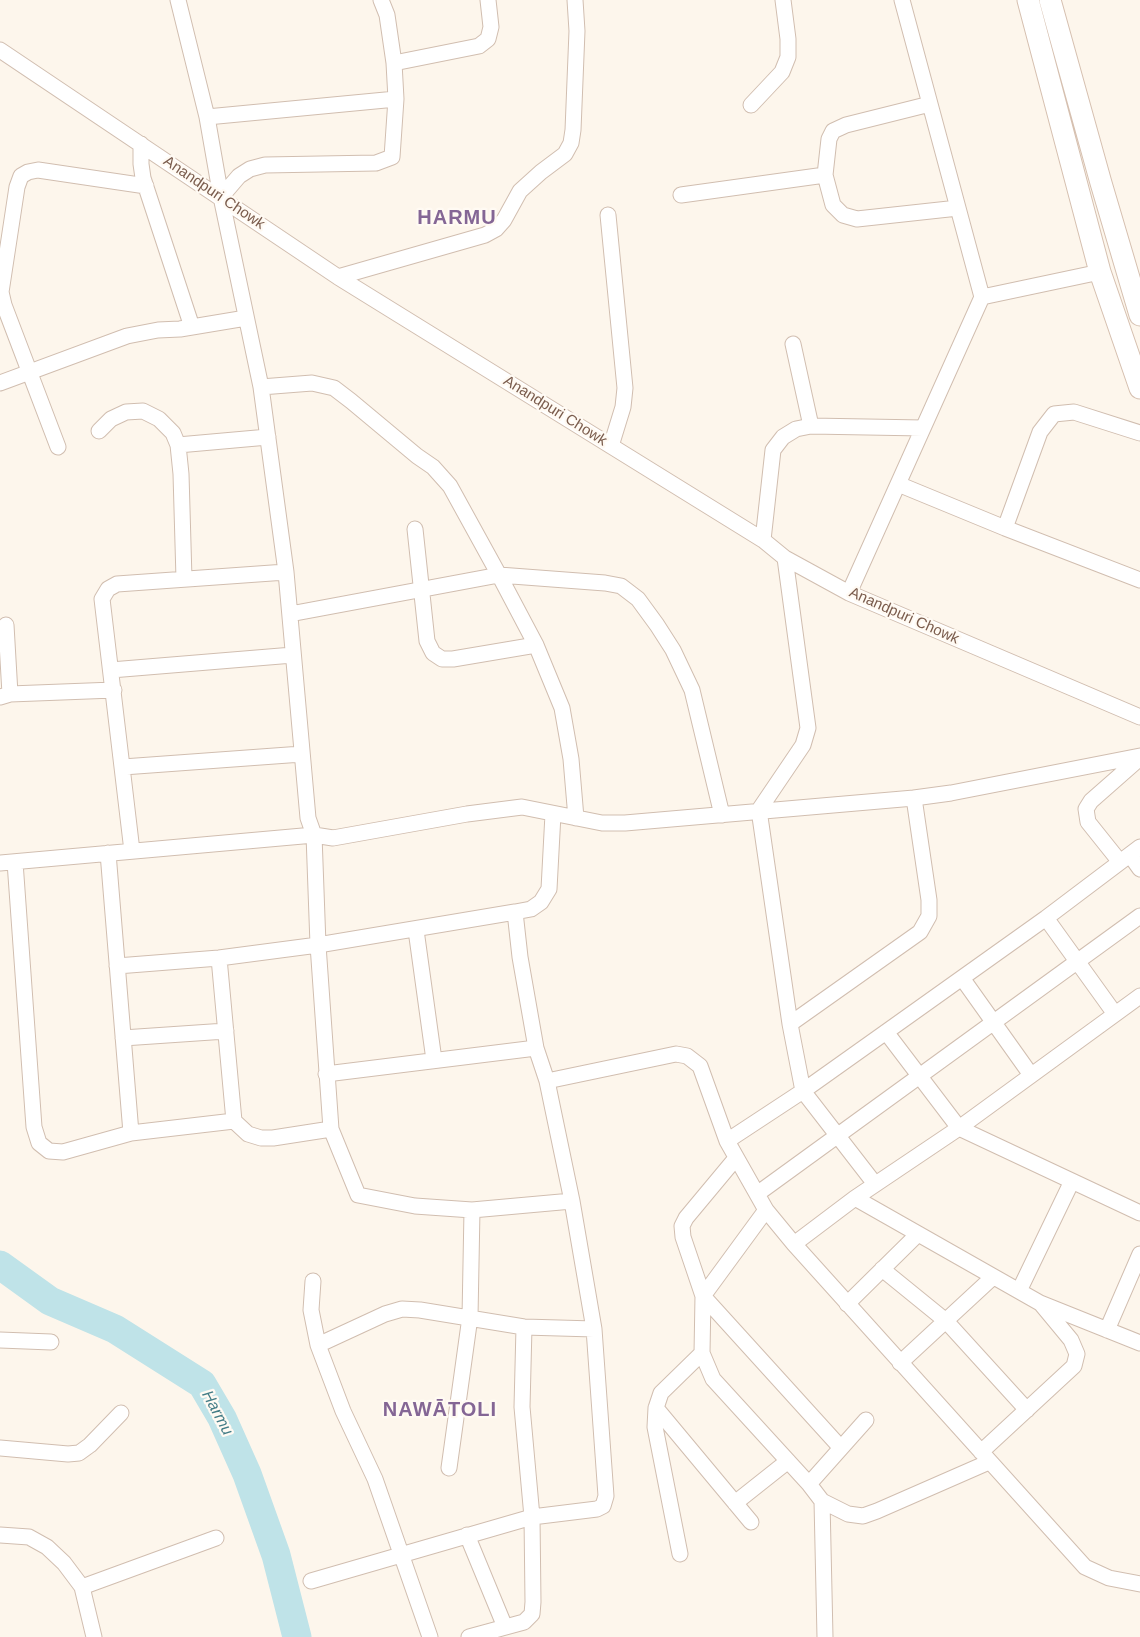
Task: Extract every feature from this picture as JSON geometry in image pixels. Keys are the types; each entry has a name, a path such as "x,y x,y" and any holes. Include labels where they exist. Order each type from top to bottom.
{"main road":[{"path":"1028,0 1100,272 1140,388"},
{"path":"1050,0 1140,315"}],"street":[{"path":"178,0 206,117 220,197 261,387 268,437 286,572 308,818 314,835 318,945 331,1129 358,1195 415,1206 472,1210 572,1201"},
{"path":"220,197 239,176 250,168 264,164 376,162 392,157 396,99 394,63 387,15 381,0"},
{"path":"394,63 479,46 488,39 491,27 488,0"},
{"path":"338,277 485,235 496,229 504,220 520,192 541,172 565,154 571,143 573,130 577,31 575,0"},
{"path":"750,105 782,72 788,57 788,39 783,0"},
{"path":"849,592 982,297 902,0"},
{"name":"Anandpuri Chowk","path":"0,50 338,277 763,540 785,558 849,592 1140,718"},
{"path":"206,117 396,99"},
{"path":"930,104 846,125 833,131 829,139 826,175 833,205 843,215 857,219 958,208"},
{"path":"141,144 141,164 146,186 192,327"},
{"path":"58,447 4,305 1,292 17,187 21,176 38,170 146,186"},
{"path":"681,195 826,175"},
{"path":"608,215 625,388 623,407 611,446"},
{"path":"982,297 1100,272"},
{"path":"0,383 127,336 246,318"},
{"path":"793,344 811,426"},
{"path":"261,387 312,383 334,388 433,467 450,486 536,645 562,708 571,758 576,818"},
{"path":"99,431 111,419 126,412 143,411 159,418 173,433 178,445 181,474 184,579"},
{"path":"1005,528 1040,432 1054,414 1074,412 1140,433"},
{"path":"763,540 773,450 783,436 796,429 811,426 923,428"},
{"path":"178,445 268,437"},
{"path":"898,484 1140,580"},
{"path":"415,529 427,641 433,654 442,659 453,659 536,645"},
{"path":"785,558 808,728 804,745 759,810 790,1024 803,1091 875,1184"},
{"path":"132,851 102,599 108,589 117,584 286,572"},
{"path":"290,614 499,575 605,583 621,586 638,599 673,650 692,690 722,815"},
{"path":"6,625 5,695 114,690"},
{"path":"111,670 293,655"},
{"path":"122,767 302,754"},
{"path":"234,1122 131,1133 63,1152 49,1151 39,1143 34,1127 7,862 314,835 333,838 522,806 602,823 625,823 914,798 951,794 1140,757"},
{"path":"1140,757 1091,801 1086,809 1088,822 1130,855 1140,869"},
{"path":"790,1024 920,932 929,916 930,900 914,798"},
{"path":"117,966 219,958 318,945 416,930 530,909 542,902 549,889 553,814"},
{"path":"108,853 131,1133"},
{"path":"727,1141 803,1091 1046,918 1130,855"},
{"path":"311,1580 532,1517 596,1509 603,1506 606,1496 594,1329 572,1201 547,1081 536,1048 520,957 515,912"},
{"path":"757,1194 1140,916"},
{"path":"1046,918 1115,1014"},
{"path":"416,930 434,1060"},
{"path":"219,958 234,1122 248,1134 261,1138 273,1138 331,1129"},
{"path":"962,978 1031,1075"},
{"path":"794,1244 855,1198 959,1128 1140,996"},
{"path":"123,1038 226,1031"},
{"path":"886,1032 959,1128 1140,1213"},
{"path":"326,1074 536,1048"},
{"path":"547,1081 676,1054 687,1056 700,1066 727,1141 766,1210 794,1244 1085,1567 1109,1578 1140,1584"},
{"path":"736,1158 686,1218 682,1226 683,1236 703,1296 702,1352 713,1379 809,1484 822,1501 848,1514 863,1516 985,1457 1027,1410 1074,1366 1077,1354 1071,1340 1040,1303"},
{"path":"1019,1291 1072,1181"},
{"path":"855,1198 1040,1303 1140,1343"},
{"path":"449,1468 470,1317 472,1210"},
{"path":"703,1296 766,1210"},
{"path":"847,1304 918,1234"},
{"path":"1107,1330 1140,1254"},
{"path":"882,1269 946,1321 1027,1410"},
{"path":"900,1363 994,1277"},
{"path":"313,1282 311,1310 318,1345 343,1411 375,1479 430,1637"},
{"path":"703,1296 841,1448"},
{"path":"318,1345 385,1314 402,1309 470,1317 524,1327 594,1329"},
{"path":"469,1637 524,1622 532,1614 532,1517 522,1407 524,1327"},
{"path":"0,1340 51,1342"},
{"path":"680,1554 655,1427 656,1408 661,1393 702,1352"},
{"path":"656,1408 751,1522"},
{"path":"0,1448 68,1454 79,1453 90,1445 121,1413"},
{"path":"809,1484 866,1420"},
{"path":"735,1503 788,1461"},
{"path":"822,1501 824,1637"},
{"path":"0,1535 29,1537 47,1547 64,1563 82,1587 94,1637"},
{"path":"468,1535 505,1628"},
{"path":"82,1587 216,1538"}],"waterway":[{"name":"Harmu","path":"0,1265 50,1301 115,1329 202,1384 222,1418 247,1474 276,1555 297,1637"}],"district":[{"name":"HARMU","path":"457,218"},
{"name":"NAWĀTOLI","path":"440,1410"}]}
